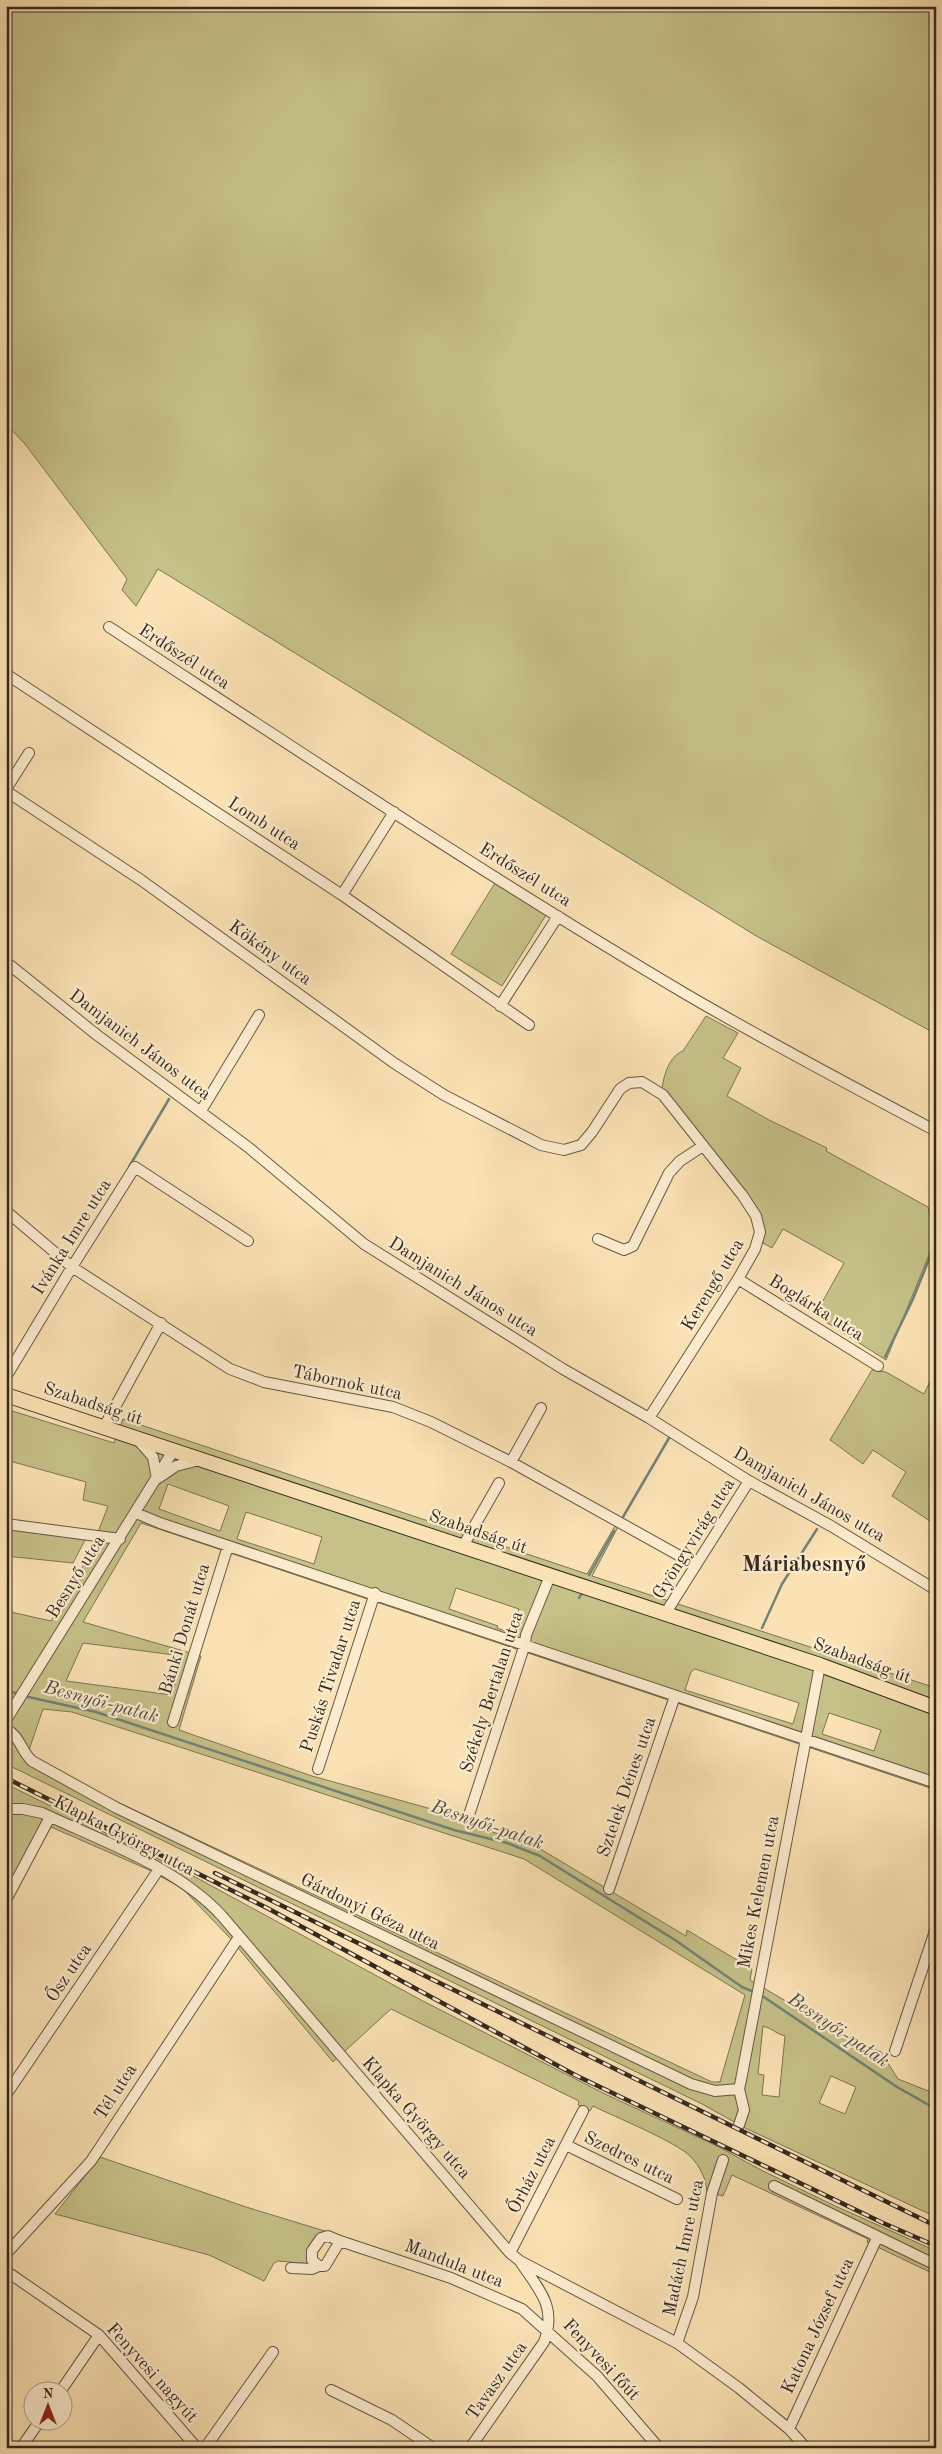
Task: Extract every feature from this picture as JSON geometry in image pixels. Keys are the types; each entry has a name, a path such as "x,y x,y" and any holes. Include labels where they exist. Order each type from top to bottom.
{"main road":[{"name":"Szabadság út","path":"6,1395 820,1665 936,1708"}],"street":[{"name":"Erdőszél utca","path":"109,627 558,916 685,993 936,1131"},
{"name":"Lomb utca","path":"6,674 342,895 529,1025"},
{"path":"6,790 29,753"},
{"name":"Kökény utca","path":"6,790 141,880 394,1063 444,1095 520,1134"},
{"path":"342,895 394,812"},
{"path":"500,1006 558,916"},
{"name":"Damjanich János utca","path":"6,962 97,1035 248,1147 364,1244 563,1369 649,1418 750,1481 831,1526 936,1590"},
{"path":"201,1111 259,1015"},
{"name":"Kerengő utca","path":"520,1134 549,1148 573,1149 588,1138 620,1089 629,1083 637,1081 650,1086 663,1095 743,1196 759,1226 759,1241 738,1279 649,1418"},
{"path":"598,1239 624,1250 633,1246 662,1185 673,1168 703,1146"},
{"name":"Ivánka Imre utca","path":"6,1377 135,1167 248,1241"},
{"name":"Tábornok utca","path":"6,1211 72,1267 230,1369 248,1378 393,1407 431,1422 511,1462 696,1565"},
{"name":"Boglárka utca","path":"738,1279 878,1366"},
{"path":"104,1427 161,1323"},
{"path":"511,1462 541,1408"},
{"path":"138,1439 152,1458 157,1479 176,1466 199,1460"},
{"name":"Besnyő utca","path":"6,1720 173,1451"},
{"name":"Gyöngyvirág utca","path":"666,1614 750,1481"},
{"path":"463,1546 499,1483"},
{"path":"136,1513 228,1546 375,1593 936,1783"},
{"path":"6,1524 120,1539"},
{"name":"Bánki Donát utca","path":"173,1722 228,1546"},
{"name":"Székely Bertalan utca","path":"468,1818 525,1644 526,1635 550,1576"},
{"name":"Puskás Tivadar utca","path":"318,1769 375,1593"},
{"name":"Mikes Kelemen utca","path":"739,2125 744,2110 739,2089 820,1665"},
{"name":"Sztelek Dénes utca","path":"609,1889 675,1696"},
{"name":"Gárdonyi Géza utca","path":"6,1729 15,1734 23,1751 32,1761 117,1808 691,2084 715,2090 739,2089"},
{"name":"Klapka György utca","path":"9,1809 28,1809 50,1817 178,1878 208,1901 510,2253 520,2261 677,2343 739,2388 788,2429 806,2448"},
{"path":"6,1900 50,1817"},
{"name":"Ősz utca","path":"6,2095 159,1869"},
{"path":"895,2051 936,1928"},
{"name":"Tél utca","path":"6,2254 91,2161 239,1937"},
{"name":"Őrház utca","path":"510,2253 583,2111"},
{"name":"Szedres utca","path":"566,2145 677,2199"},
{"name":"Madách Imre utca","path":"677,2343 693,2297 712,2193 723,2160"},
{"path":"774,2186 877,2238 936,2265"},
{"name":"Mandula utca","path":"319,2266 313,2262 311,2257 318,2241 325,2236 451,2278 478,2289 522,2309 548,2331"},
{"name":"Katona József utca","path":"788,2429 877,2238"},
{"path":"291,2268 312,2269 325,2266 340,2241"},
{"name":"Fenyvesi főút","path":"520,2261 545,2302 550,2314 548,2331 597,2376 659,2448"},
{"name":"Fenyvesi nagyút","path":"6,2271 99,2335 197,2448"},
{"name":"Tavasz utca","path":"470,2448 544,2342 548,2331"},
{"path":"67,2382 99,2335"},
{"path":"205,2448 273,2352"},
{"path":"331,2390 392,2420 433,2448"},
{"path":"21,2448 32,2432"}],"shaded area":[{"path":"6,6 936,6 936,1034 758,937 158,569 136,606 122,590 127,579 25,444 6,424"},
{"path":"495,883 546,915 502,986 451,954"},
{"path":"706,1016 738,1033 723,1058 741,1068 727,1096 769,1120 827,1148 826,1151 928,1207 936,1238 886,1360 815,1315 844,1263 783,1229 772,1248 763,1243 760,1214 662,1090 665,1073 670,1062 683,1051"},
{"path":"936,1369 936,1525 892,1496 906,1472 873,1450 863,1464 830,1440 872,1370 886,1372 924,1394"},
{"path":"6,1409 114,1443 123,1419 587,1574 615,1526 618,1527 592,1576 936,1688 936,1790 141,1523 83,1622 201,1656 179,1730 312,1776 475,1821 474,1825 542,1850 686,1936 687,1930 752,1969 750,1980 818,2020 817,2024 881,2052 898,2079 936,2094 936,2217 745,2128 702,2104 6,1764 6,1611 51,1621 83,1565 108,1506 83,1500 86,1482 6,1460","holes":["168,1484 229,1506 220,1531 159,1509","246,1512 322,1537 314,1564 237,1539","456,1588 519,1609 511,1633 497,1628 498,1626 449,1609","83,1643 182,1656 172,1695 66,1681","695,1669 799,1703 793,1724 685,1690 691,1672","43,1709 72,1712 524,1859 745,1995 720,2082 712,2082 79,1784 28,1753","829,1713 881,1730 874,1751 822,1734","763,2026 785,2036 779,2097 762,2095 764,2075 758,2074","831,2076 856,2087 845,2114 819,2103"]},
{"path":"6,1528 85,1540 73,1563 6,1556"},
{"path":"6,1784 197,1878 421,2000 603,2093 719,2147 833,2205 936,2251 936,2275 867,2242 868,2239 732,2175 723,2196 707,2192 704,2177 697,2165 691,2157 673,2144 593,2106 590,2111 578,2105 579,2101 391,2009 333,2062 229,1937 182,1888 147,1869 51,1827 6,1907"},
{"path":"100,2157 246,2207 328,2232 318,2237 311,2244 308,2253 311,2264 278,2261 274,2263 264,2281 209,2255 55,2214"}],"waterway":[{"path":"129,1167 169,1099"},
{"path":"885,1357 913,1299 936,1242"},
{"path":"623,1517 669,1438"},
{"path":"762,1628 782,1584 817,1529"},
{"path":"589,1575 614,1531"},
{"name":"Besnyői-patak","path":"6,1690 19,1694"},
{"name":"Besnyői-patak","path":"24,1696 96,1712 454,1830 507,1843 540,1856 675,1940 742,1987 754,1992"},
{"name":"Besnyői-patak","path":"761,1995 897,2087 936,2109"}],"railway":[{"path":"6,1778 269,1909 575,2075 883,2223 936,2246"},
{"path":"215,1873 936,2226"}],"district":[{"name":"Máriabesnyő","path":"804,1565"}]}
